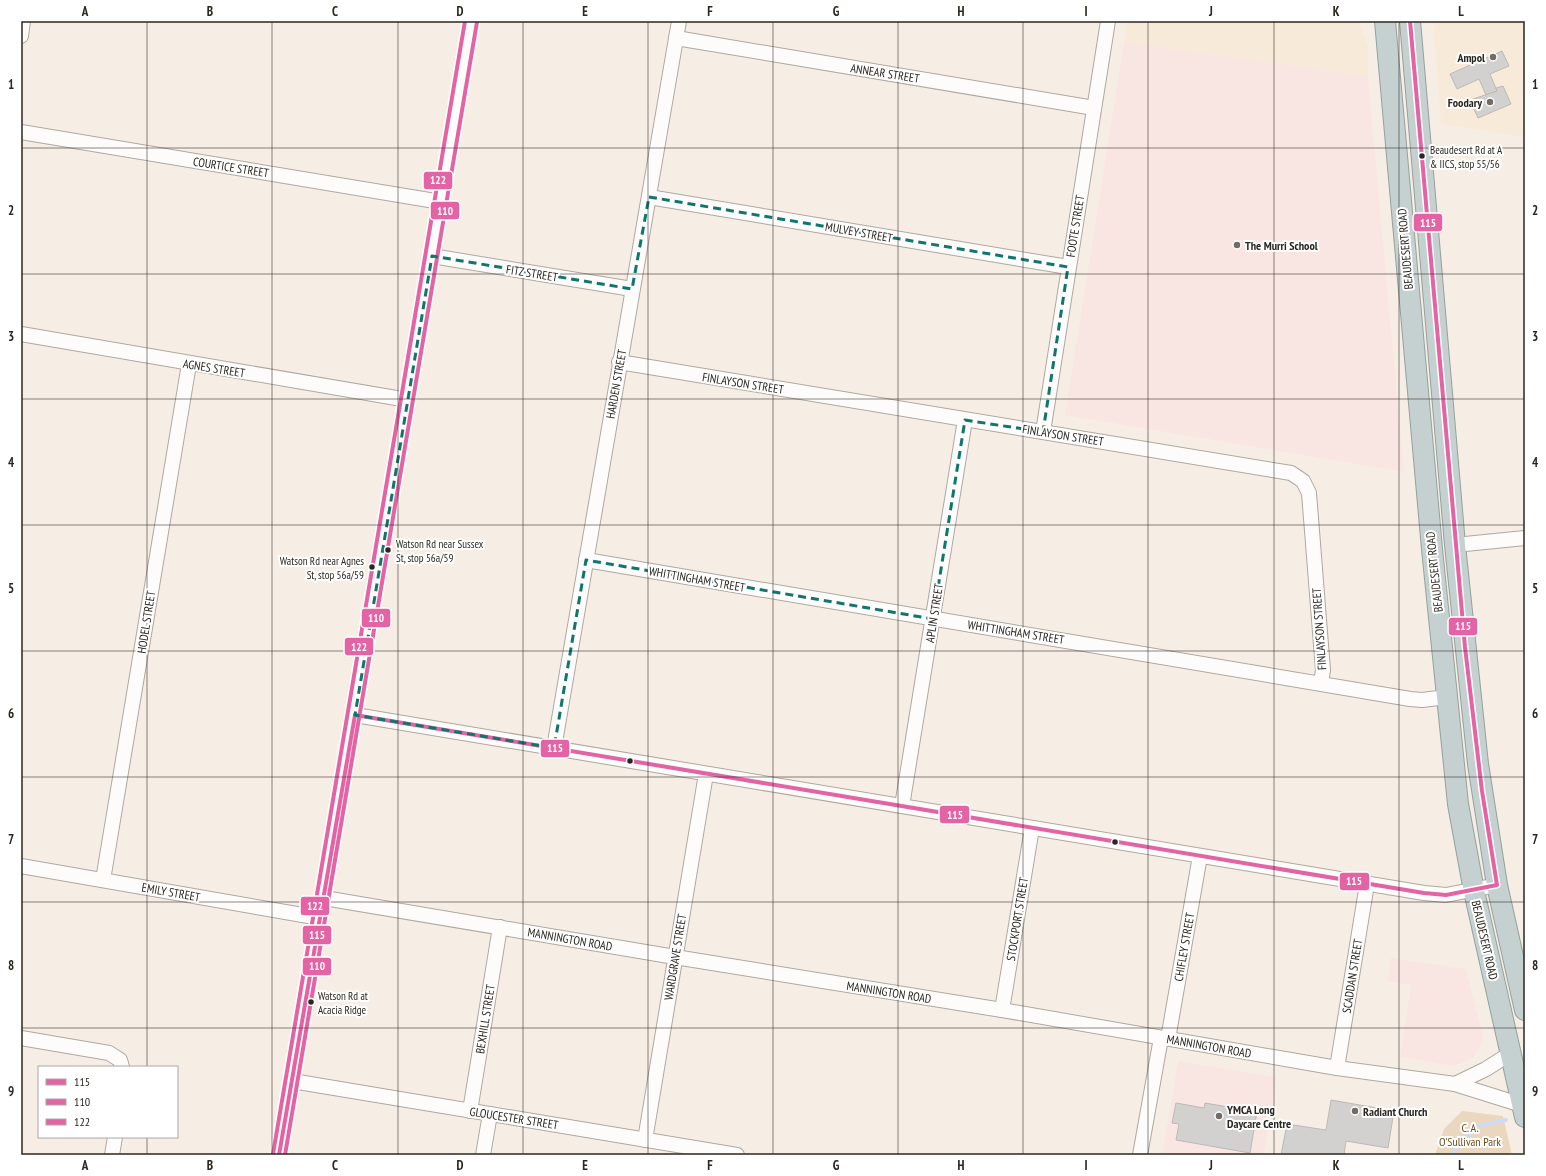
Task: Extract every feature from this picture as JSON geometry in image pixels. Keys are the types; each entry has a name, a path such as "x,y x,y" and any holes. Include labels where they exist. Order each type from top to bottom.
{"highway":[{"name":"BEAUDESERT ROAD","path":"1385,21 1432,549 1458,804 1474,891 1524,1111"},
{"name":"BEAUDESERT ROAD","path":"1410,21 1455,545 1478,764 1497,886 1525,1010"}],"street":[{"path":"21,36 23,21"},
{"path":"279,1155 355,715 471,21"},
{"name":"HARDEN STREET","path":"554,748 619,362 679,21"},
{"name":"FOOTE STREET","path":"1043,432 1108,21"},
{"name":"ANNEAR STREET","path":"676,38 1094,108"},
{"name":"COURTICE STREET","path":"21,132 441,202"},
{"name":"MULVEY STREET","path":"649,197 1068,267"},
{"name":"FITZ STREET","path":"432,256 632,289"},
{"name":"AGNES STREET","path":"21,334 189,364 408,400"},
{"name":"FINLAYSON STREET","path":"619,362 1291,473 1303,481 1309,493 1323,670 1321,683"},
{"name":"HODEL STREET","path":"104,880 189,364"},
{"name":"APLIN STREET","path":"902,806 965,420"},
{"path":"1455,545 1525,538"},
{"name":"WHITTINGHAM STREET","path":"586,560 1410,699 1422,700 1447,697"},
{"path":"355,715 1438,895 1474,891 1497,886"},
{"name":"WARDGRAVE STREET","path":"645,1140 706,774"},
{"name":"STOCKPORT STREET","path":"1002,1010 1032,828"},
{"name":"CHIFLEY STREET","path":"1140,1155 1165,1038 1200,856"},
{"name":"EMILY STREET","path":"21,866 320,918"},
{"name":"SCADDAN STREET","path":"1337,1068 1366,884"},
{"name":"MANNINGTON ROAD","path":"324,898 1002,1010 1337,1068 1455,1084 1524,1111"},
{"name":"BEXHILL STREET","path":"470,1111 500,927"},
{"path":"21,1038 109,1053 121,1064"},
{"path":"1455,1084 1486,1069 1511,1053"},
{"name":"GLOUCESTER STREET","path":"292,1081 737,1155"},
{"path":"483,1155 490,1114"},
{"path":"112,1155 115,1138"}],"highlighted area":[{"path":"649,197 1068,267 1043,432 965,420 933,619 586,560 554,748 355,715 432,256 632,289"}],"shaded area":[{"path":"1127,21 1359,21 1368,45 1368,76 1124,42"},
{"path":"1433,21 1525,21 1525,137 1441,124"},
{"name":"The Murri School","path":"1124,42 1368,76 1404,472 1065,415"},
{"path":"1391,958 1466,969 1483,1037 1482,1044 1473,1058 1453,1066 1400,1057 1411,985 1387,981"},
{"name":"YMCA Long Daycare Centre","path":"1178,1061 1276,1077 1264,1155 1162,1155"}],"green space":[{"name":"C. A. O'Sullivan Park","path":"1462,1111 1503,1116 1512,1155 1435,1155 1444,1129"}],"building":[{"path":"1502,51 1509,66 1490,74 1497,91 1486,95 1479,79 1457,89 1450,74"},
{"name":"Foodary","path":"1503,86 1511,104 1478,118 1470,100 1497,91 1496,88"},
{"path":"1331,1100 1394,1111 1388,1148 1346,1141 1344,1155 1281,1155 1287,1124 1326,1130"},
{"path":"1176,1103 1204,1108 1205,1103 1257,1112 1250,1153 1176,1140 1179,1124 1172,1123"}],"waterway":[{"path":"1453,1155 1458,1145 1478,1126 1506,1120"}],"transit line":[{"name":"122","path":"273,1154 465,21"},
{"name":"115","path":"355,715 1424,893 1446,895 1497,885 1482,791 1465,647 1410,21"},
{"name":"110","path":"285,1155 477,22"},
{"name":"115","path":"279,1155 355,715"}],"place":[{"name":"Ampol","path":"1493,57"},
{"name":"Foodary","path":"1490,102"},
{"name":"Beaudesert Rd at A & IICS, stop 55/56","path":"1422,156"},
{"name":"The Murri School","path":"1237,245"},
{"name":"Watson Rd near Sussex St, stop 56a/59","path":"388,550"},
{"name":"Watson Rd near Agnes St, stop 56a/59","path":"372,567"},
{"name":"Watson Rd at Acacia Ridge","path":"311,1002"},
{"name":"Radiant Church","path":"1355,1111"},
{"name":"YMCA Long Daycare Centre","path":"1219,1116"}]}
